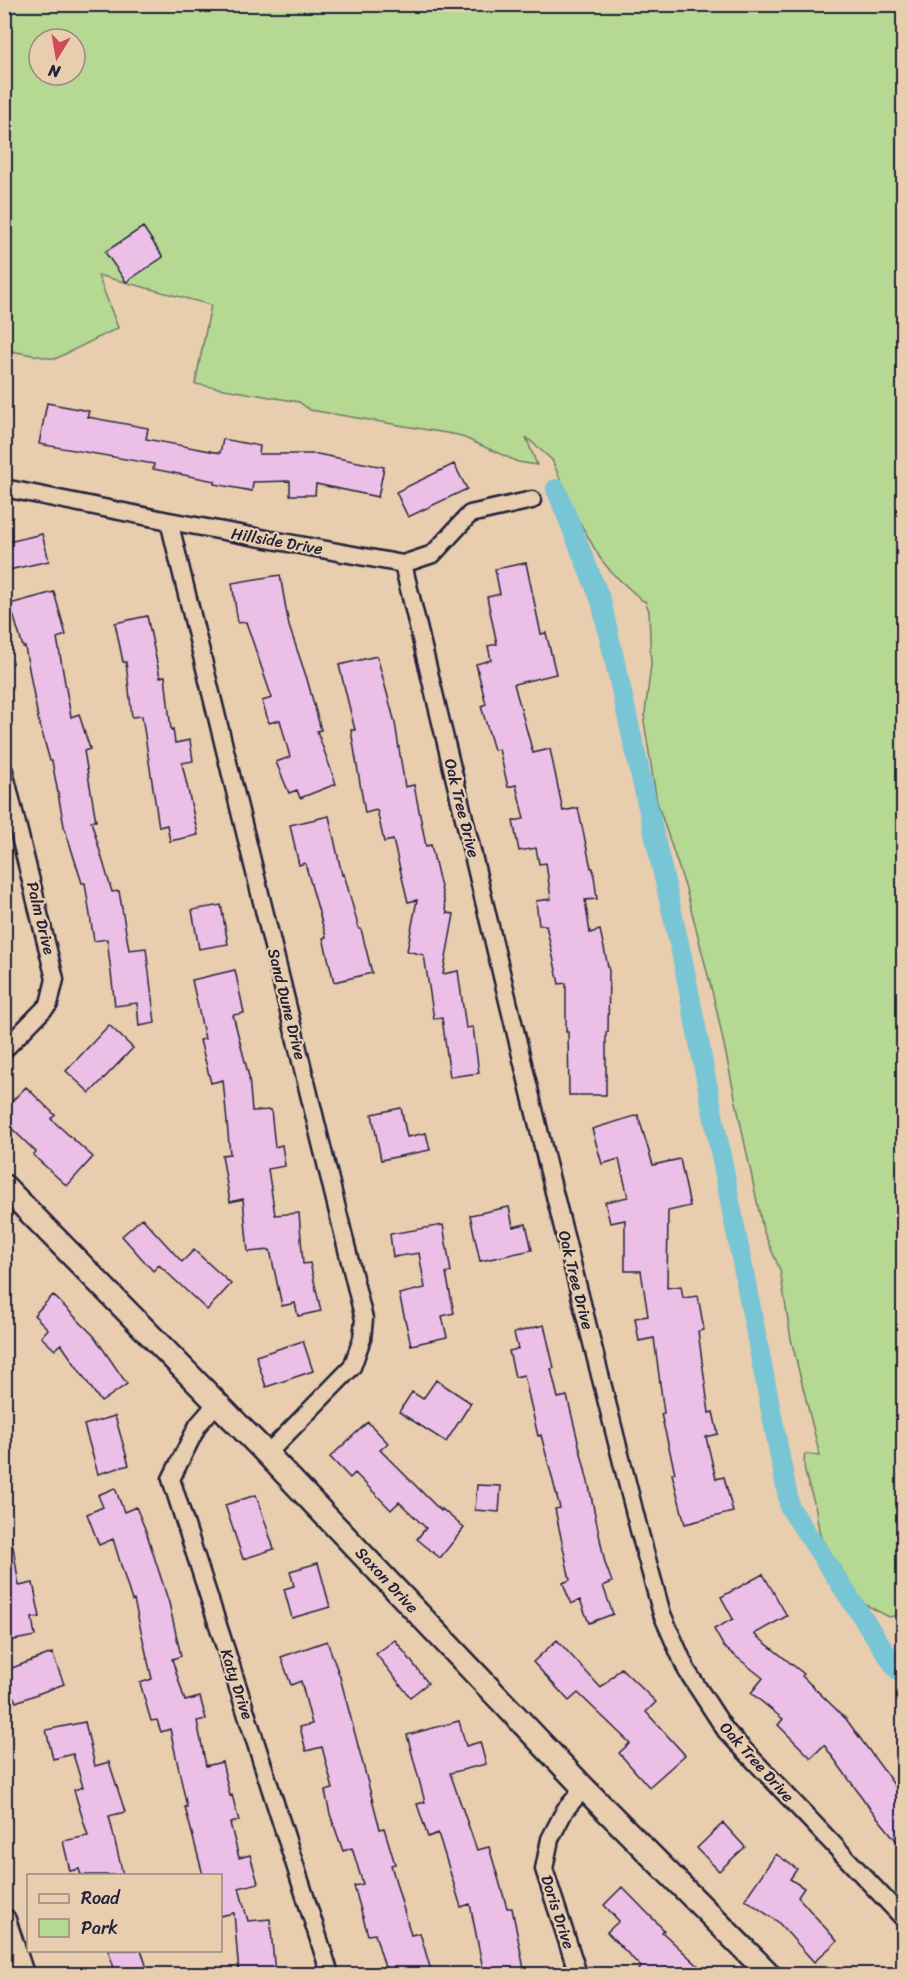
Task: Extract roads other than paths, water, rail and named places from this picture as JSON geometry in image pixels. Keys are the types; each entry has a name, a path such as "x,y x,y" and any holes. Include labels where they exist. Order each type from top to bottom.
{"street":[{"name":"Hillside Drive","path":"4,488 402,564 433,554 470,514 532,500"},
{"name":"Sand Dune Drive","path":"169,521 364,1319 362,1339 352,1367 267,1454"},
{"name":"Oak Tree Drive","path":"402,564 560,1214 662,1614 687,1671 726,1731 903,1919"},
{"name":"Palm Drive","path":"4,771 55,979 49,1004 4,1050"},
{"name":"Saxon Drive","path":"4,1186 267,1454 584,1788 769,1974"},
{"name":"Katy Drive","path":"217,1403 198,1425 171,1479 330,1974"},
{"name":"Doris Drive","path":"578,1974 544,1869 550,1839 565,1810 584,1788"},
{"path":"4,1920 22,1974"}],"waterway":[{"path":"556,489 601,601 683,961 790,1508 896,1668 904,1675"}]}
